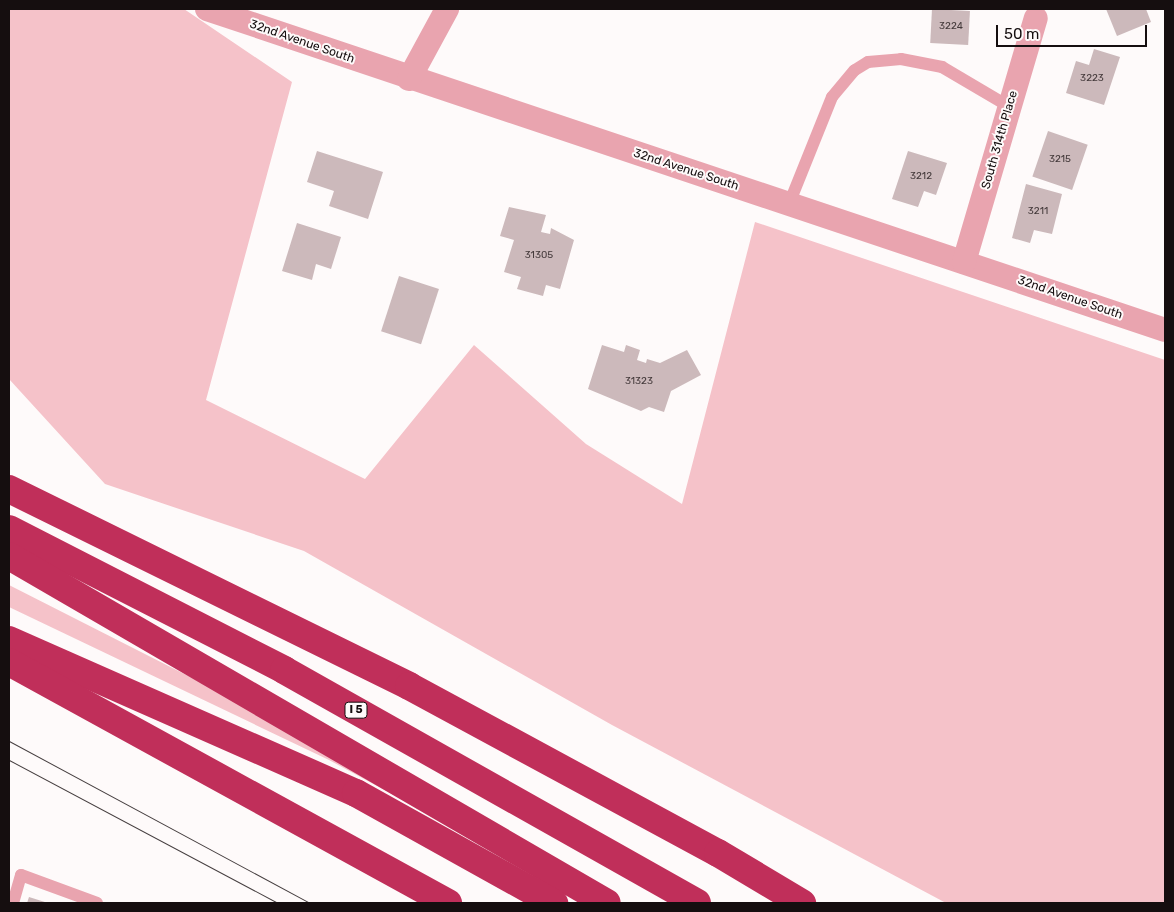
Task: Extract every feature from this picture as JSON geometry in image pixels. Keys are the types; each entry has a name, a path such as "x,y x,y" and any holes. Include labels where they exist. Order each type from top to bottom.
{"highway":[{"path":"9,489 409,686 718,853 802,903"},
{"name":"I 5","path":"9,529 284,670 697,903"},
{"path":"9,556 607,903"},
{"path":"9,640 356,793 554,903"},
{"path":"9,662 448,903"}],"street":[{"name":"32nd Avenue South","path":"207,9 410,79 1165,330"},
{"path":"410,79 447,9"},
{"name":"South 314th Place","path":"964,262 1036,18"}],"lane":[{"path":"789,204 832,97 855,70 868,62 901,59 942,68 1010,107"},
{"path":"13,903 21,875 97,903"}],"shaded area":[{"path":"9,9 184,9 292,82 206,400 365,479 474,345 586,444 682,504 755,222 1165,360 1165,903 946,903 612,725 304,551 105,484 9,379"},
{"path":"9,585 204,684 466,834 329,760 9,607"}],"building":[{"path":"932,9 970,11 968,45 930,43"},
{"path":"1106,9 1146,9 1151,22 1117,36"},
{"path":"1094,49 1120,57 1104,105 1066,93 1076,61 1089,65"},
{"path":"1048,131 1088,145 1072,190 1032,176"},
{"path":"317,151 383,172 368,219 329,206 334,191 307,182"},
{"path":"908,151 947,163 936,195 924,191 918,207 892,199"},
{"path":"1026,184 1062,194 1052,234 1034,230 1030,243 1012,238"},
{"path":"509,207 546,215 541,232 550,234 551,228 574,240 560,289 546,285 543,296 517,289 521,277 504,272 514,240 500,236"},
{"path":"297,223 341,237 331,269 316,264 312,280 282,271"},
{"path":"399,276 439,289 421,344 381,331"},
{"path":"602,345 624,352 626,345 640,350 637,360 646,363 647,359 660,363 687,350 701,375 671,391 664,412 649,407 641,411 588,389"},
{"path":"29,897 48,903 27,903"}],"tram line":[{"path":"9,741 310,903"},
{"path":"9,760 278,903"}]}
